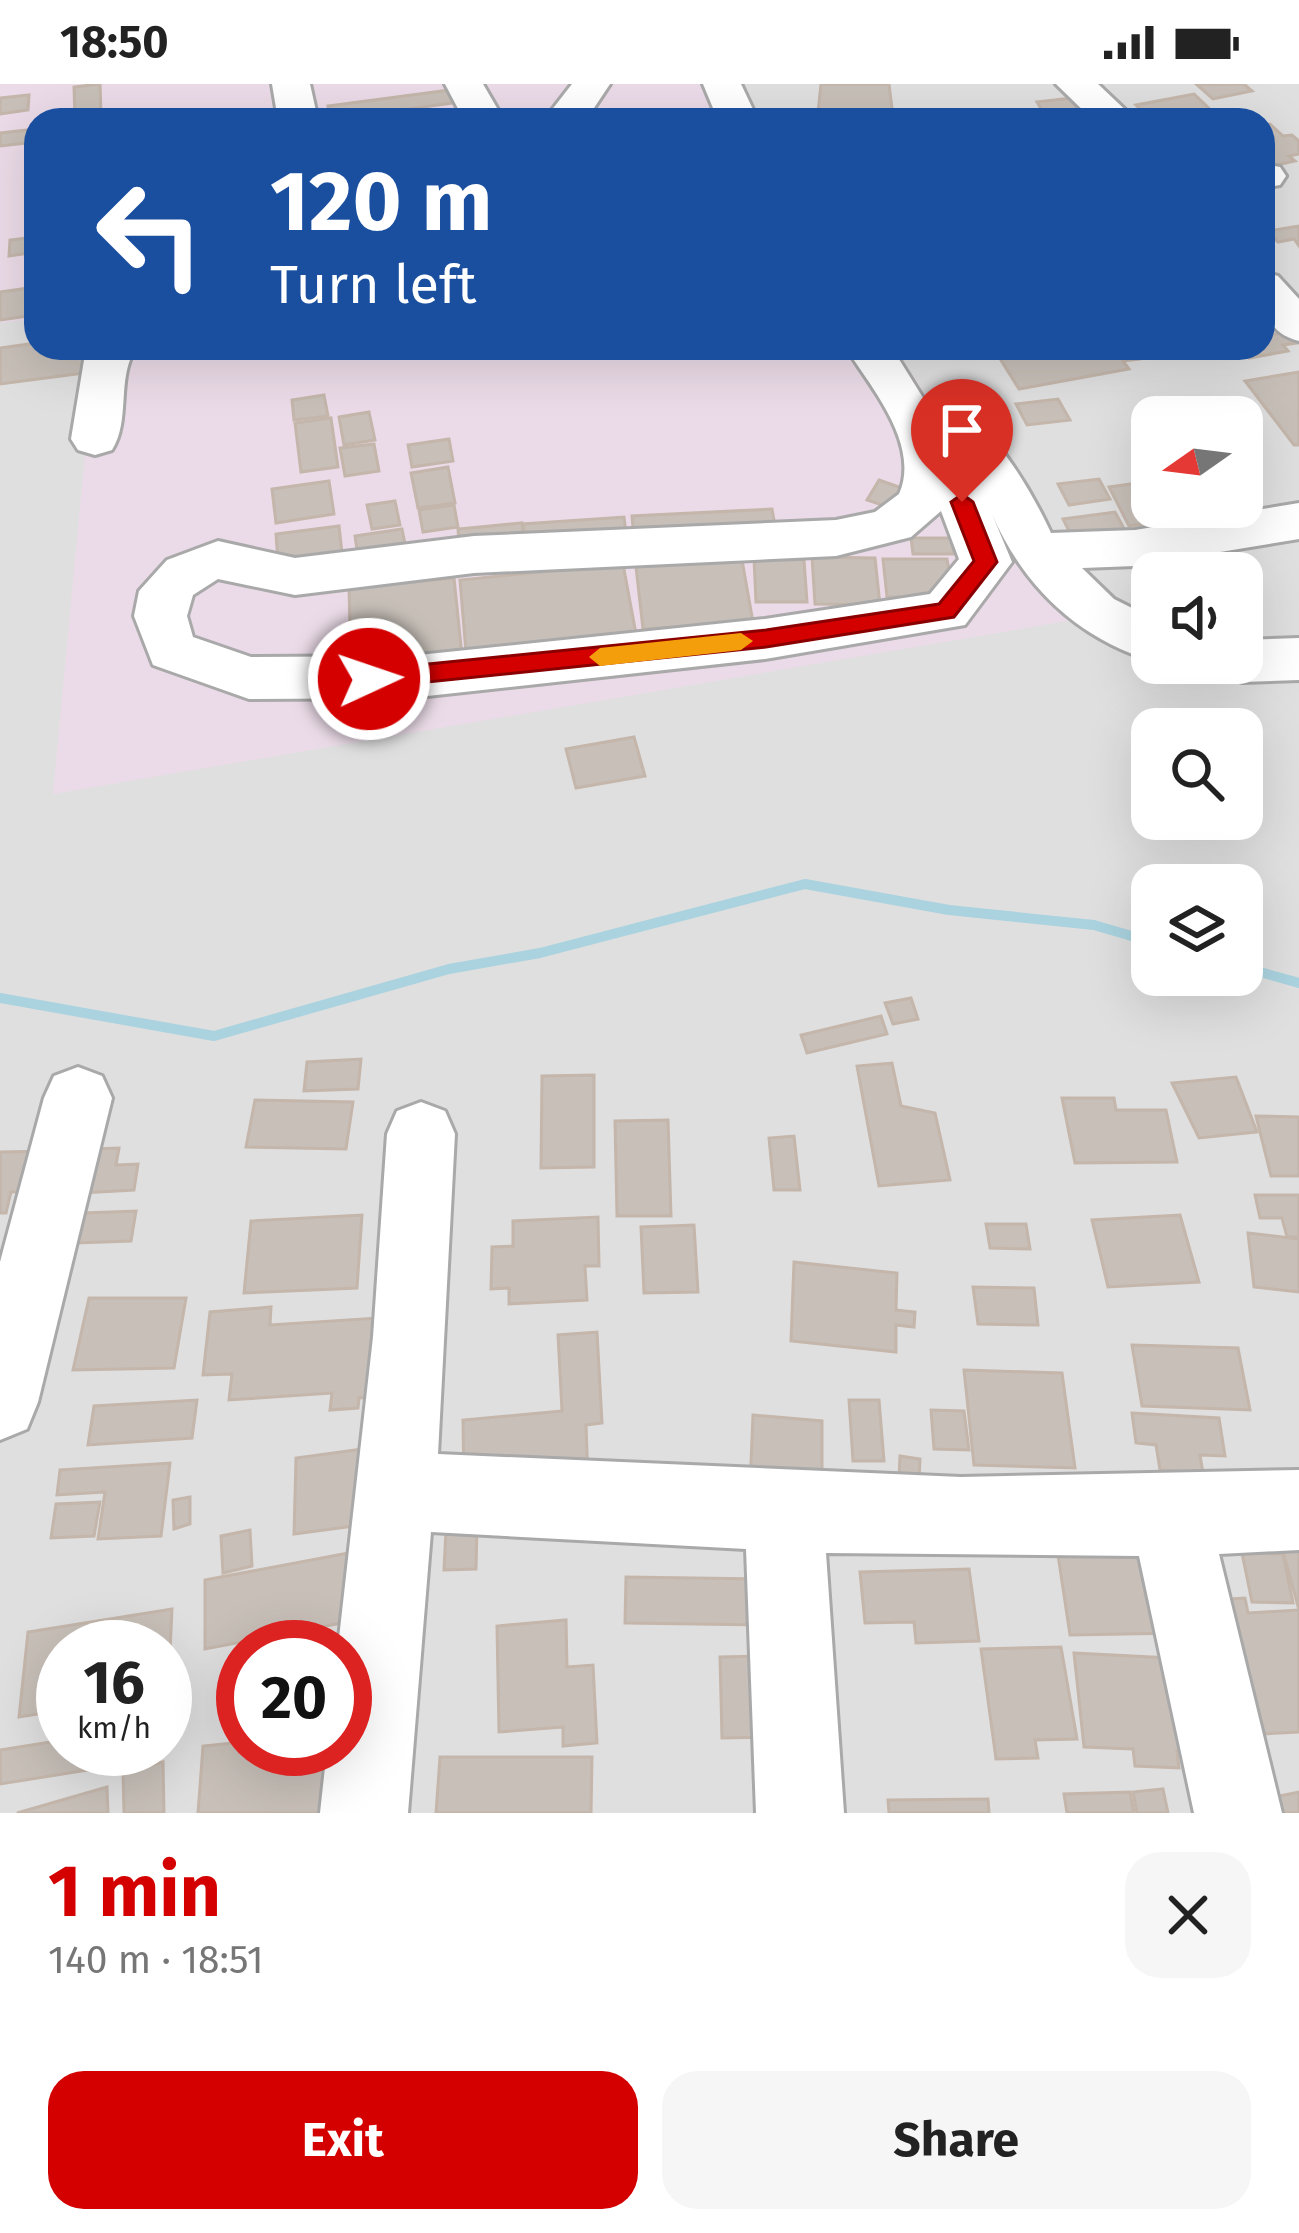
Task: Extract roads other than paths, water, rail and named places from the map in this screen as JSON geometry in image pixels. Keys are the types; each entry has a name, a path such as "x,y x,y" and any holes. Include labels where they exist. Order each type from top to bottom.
{"street":[{"path":"1075,84 1102,108"},
{"path":"1275,299 1299,327"},
{"path":"95,440 104,360"},
{"path":"876,360 927,443 962,502 986,562 946,611 766,639 409,677 329,680 249,678 172,651 161,631 163,590 176,573 218,559 254,577 326,577 421,560 836,538 900,520 923,498 930,471 927,443"},
{"path":"916,360 1015,509 1034,552 1095,613 1131,631"},
{"path":"1034,552 1135,548 1299,521"},
{"path":"1263,660 1299,659"},
{"path":"0,1402 19,1257 78,1098"},
{"path":"364,1813 396,1491 422,1134"},
{"path":"396,1491 784,1512 1171,1518 1299,1510"},
{"path":"784,1512 800,1813"},
{"path":"1171,1518 1238,1813"}],"waterway":[{"path":"0,998 214,1036 449,969 540,953 805,884 949,910 1094,925 1131,936"},
{"path":"1263,973 1299,983"}]}
